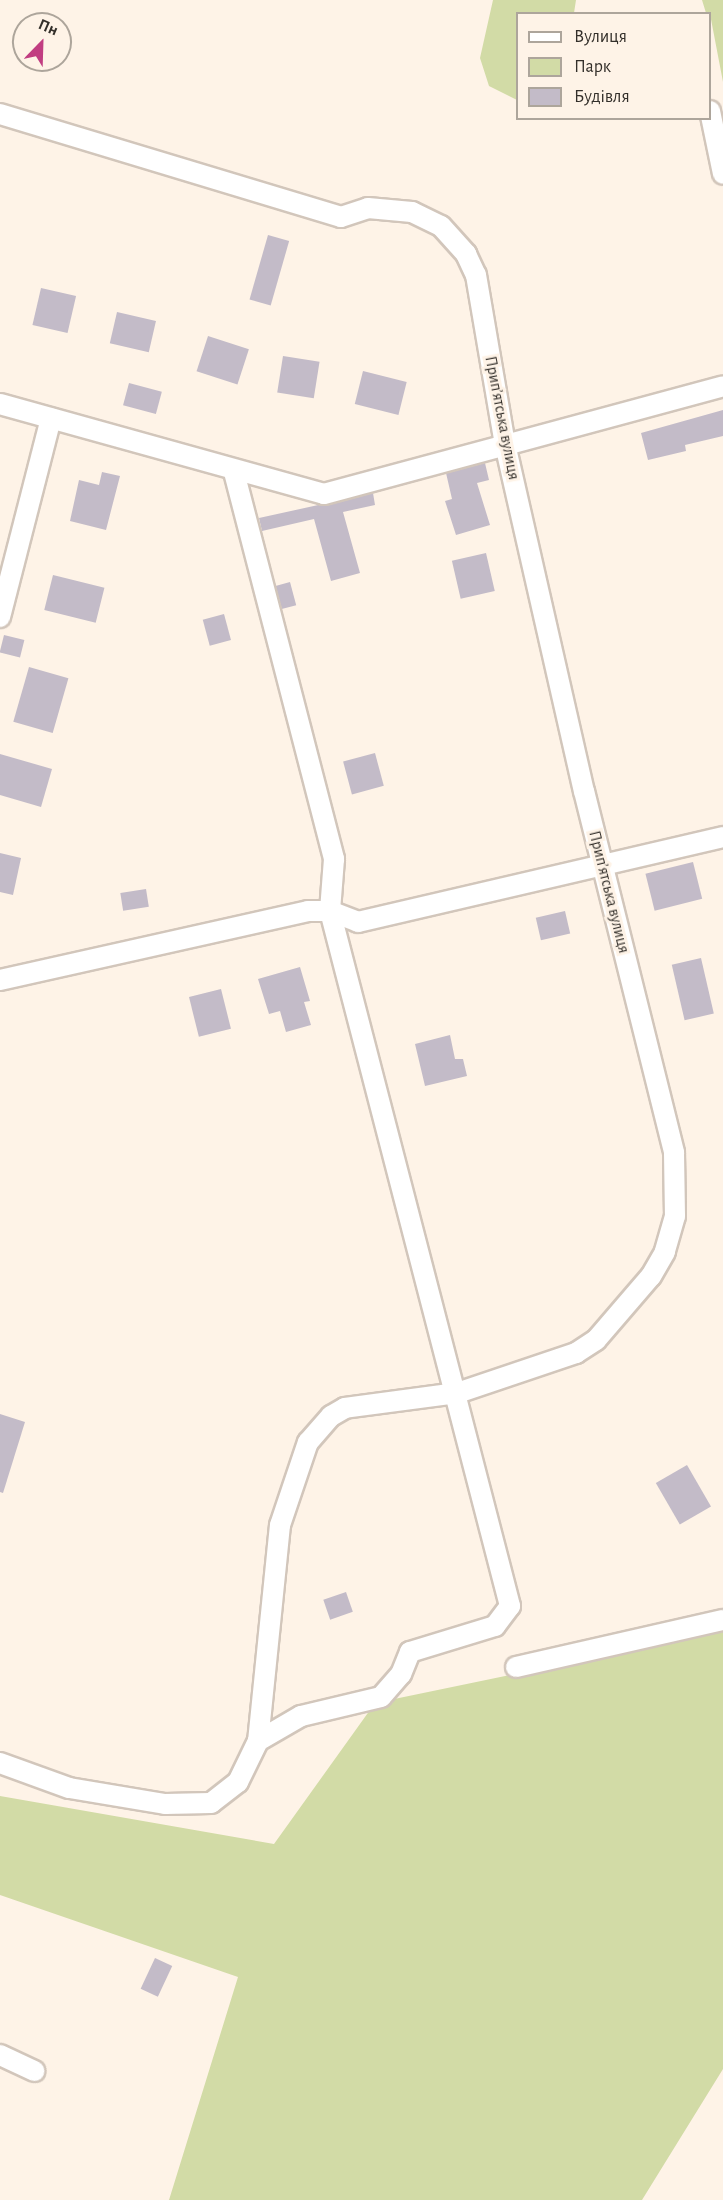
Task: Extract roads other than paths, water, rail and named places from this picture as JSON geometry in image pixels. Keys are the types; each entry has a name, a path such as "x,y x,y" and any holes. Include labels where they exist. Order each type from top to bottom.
{"street":[{"name":"Прип’ятська вулиця","path":"0,114 341,217 368,208 412,212 441,226 466,254 476,275 505,444 602,866 674,1153 675,1216 665,1252 651,1276 596,1340 576,1353 457,1393 345,1408 331,1416 308,1442 280,1525 258,1741"},
{"path":"711,116 723,174"},
{"path":"0,404 234,472 324,494 723,386"},
{"path":"0,617 51,418"},
{"path":"0,1763 69,1788 165,1804 211,1803 238,1782 258,1741 301,1716 381,1697 401,1674 410,1652 495,1626 510,1606 457,1393 330,911 334,859 234,472"},
{"path":"0,980 308,911 330,911 358,922 723,837"},
{"path":"516,1667 723,1620"},
{"path":"0,2055 34,2071"}]}
